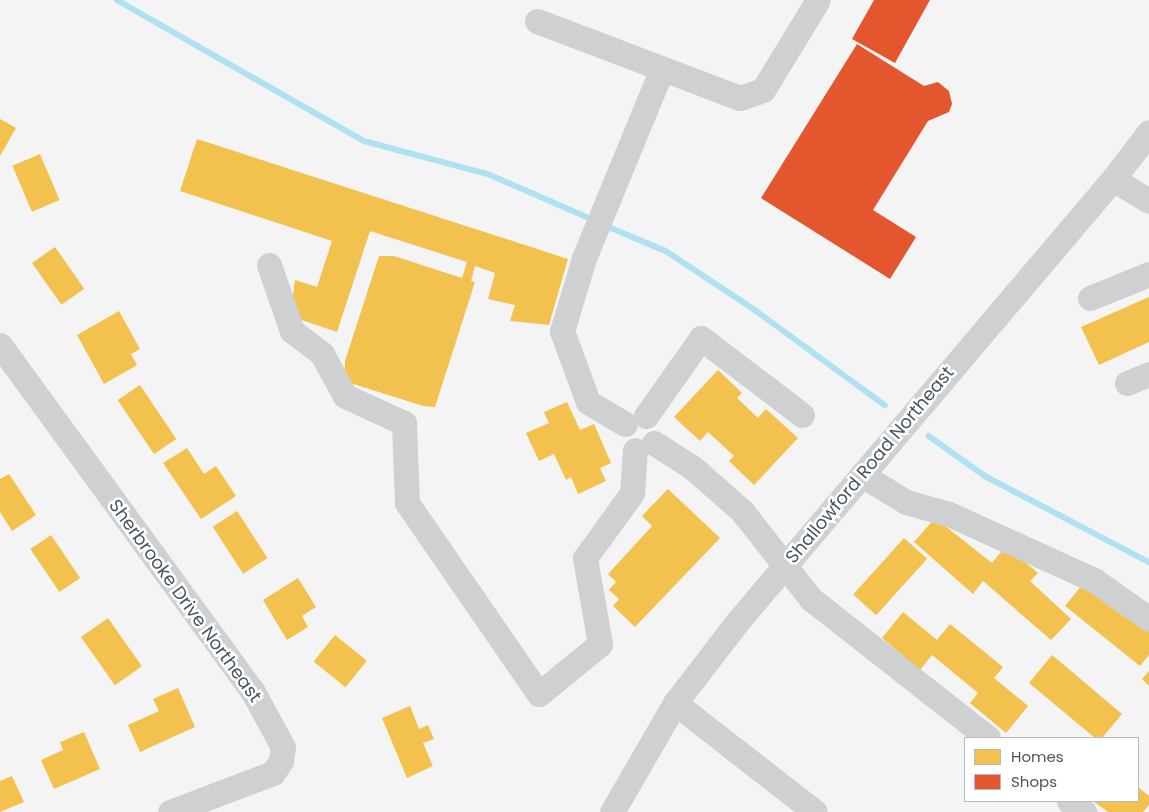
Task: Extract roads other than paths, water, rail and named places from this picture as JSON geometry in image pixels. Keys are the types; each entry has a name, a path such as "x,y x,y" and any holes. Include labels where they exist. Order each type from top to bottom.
{"street":[{"path":"537,21 740,98 763,90 818,0"},
{"path":"636,420 588,402 562,330 584,258 625,154 662,68"},
{"name":"Shallowford Road Northeast","path":"612,812 675,703 785,566 1113,179 1149,132"},
{"path":"1113,179 1149,201"},
{"path":"269,265 292,331 322,354 344,396 407,413 407,503 539,694 600,644 584,558 632,493 654,449"},
{"path":"1090,298 1149,274"},
{"path":"802,415 701,338 636,420 625,441 654,449 742,511 811,598 987,737"},
{"name":"Sherbrooke Drive Northeast","path":"0,345 252,690 283,747 281,761 273,773 170,812"},
{"path":"1127,383 1149,374"},
{"path":"862,475 906,502 949,514 1094,580 1149,619"},
{"path":"675,703 815,812"},
{"path":"1070,802 1084,812"}],"waterway":[{"path":"117,0 364,141 488,174 594,220"},
{"path":"604,225 666,251 755,310 885,405"},
{"path":"929,436 985,476 1149,562"}]}
